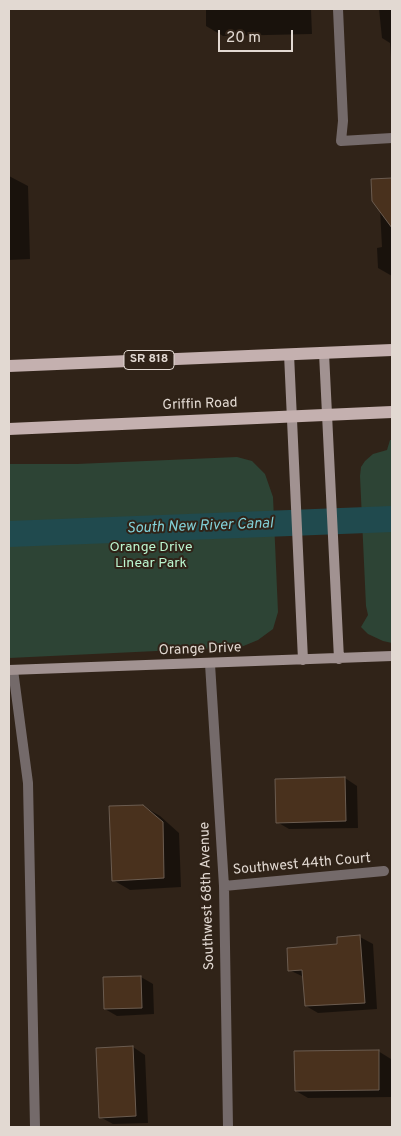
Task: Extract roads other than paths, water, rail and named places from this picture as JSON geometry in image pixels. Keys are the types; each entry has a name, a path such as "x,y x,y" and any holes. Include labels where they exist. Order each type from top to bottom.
{"main road":[{"name":"SR 818","path":"9,366 392,350"},
{"name":"Griffin Road","path":"9,429 392,412"}],"street":[{"path":"338,9 343,121 341,141 392,138"},
{"path":"324,352 339,658"},
{"path":"289,354 303,660"},
{"name":"Orange Drive","path":"11,670 392,656"},
{"name":"Southwest 68th Avenue","path":"210,664 224,886 228,1127"},
{"path":"11,670 28,783 35,1127"},
{"name":"Southwest 44th Court","path":"224,886 384,871"}],"waterway":[{"name":"South New River Canal","path":"9,534 392,519"}],"park label":[{"name":"Orange Drive Linear Park","path":"151,556"}]}
